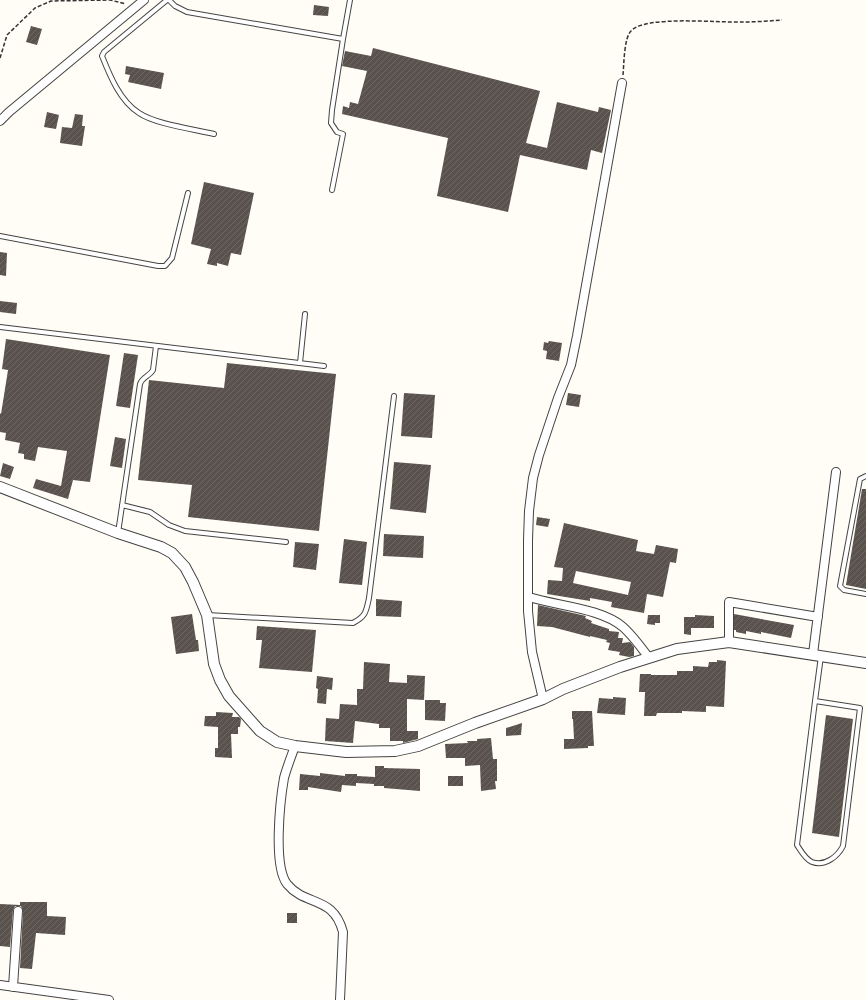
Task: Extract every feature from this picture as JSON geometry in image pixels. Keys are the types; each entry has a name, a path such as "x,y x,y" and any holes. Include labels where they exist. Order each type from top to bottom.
{"street":[{"path":"0,121 144,0"},
{"path":"543,699 532,652 528,611 528,540 533,478 539,455 571,364 622,83"},
{"path":"817,655 818,617 836,472"},
{"path":"0,487 118,533 161,547 172,553 185,567 207,615 214,664 220,680 229,696 260,731 277,742 295,746 346,752 395,750 418,746 475,723 543,699 563,689 620,667 677,649 730,642 866,663"},
{"path":"529,597 544,602 588,610 610,619 622,626 649,658"},
{"path":"730,642 729,602 818,617"},
{"path":"295,746 284,778 281,807 279,852 282,872 287,884 300,895 326,906 340,922 342,932 340,1000"},
{"path":"13,987 18,911"},
{"path":"0,985 109,1000"}],"lane":[{"path":"214,134 160,122 139,113 122,97 102,56 104,52 168,0 175,6 187,12 343,38"},
{"path":"332,190 343,134 337,132 331,123 332,110 350,0"},
{"path":"0,236 158,266 165,266 172,258 188,192"},
{"path":"300,363 304,314"},
{"path":"0,326 324,366"},
{"path":"118,533 140,384 143,378 151,373 154,366 156,346"},
{"path":"207,615 353,623 362,618 367,609 369,598 394,396"},
{"path":"866,476 860,479 840,586 844,590 866,594"},
{"path":"122,505 150,512 169,525 185,531 286,542"},
{"path":"815,702 860,708 843,846 839,854 822,863 811,862 804,855 798,845 815,702 817,655"}],"path":[{"path":"0,58 7,35 35,8 51,1 110,0 136,6"},
{"path":"622,83 627,38 631,31 640,25 694,21 742,22 782,20"}],"building":[{"path":"314,5 329,7 328,16 313,15"},
{"path":"31,26 42,29 37,45 26,42"},
{"path":"373,48 540,91 526,143 547,148 557,102 598,112 599,107 611,110 602,153 591,150 587,170 520,155 508,212 437,196 448,138 342,114 343,106 349,108 350,102 358,104 367,71 342,66 345,51 371,56"},
{"path":"126,66 164,73 161,89 128,82 130,75 125,74"},
{"path":"47,112 59,115 56,129 44,127"},
{"path":"75,114 83,115 82,126 85,126 82,146 60,143 62,127 72,128"},
{"path":"204,182 254,193 241,255 231,253 228,266 217,263 217,266 207,264 211,249 191,244"},
{"path":"0,252 7,253 6,276 0,275"},
{"path":"0,301 17,303 16,314 0,312"},
{"path":"6,339 110,355 90,482 73,480 68,499 33,488 36,479 61,486 67,451 38,447 35,461 24,459 24,454 18,453 20,443 5,440 6,433 0,432 0,413 1,414 8,370 2,369"},
{"path":"549,341 562,343 559,361 546,359 547,351 543,350 544,342 548,343"},
{"path":"124,353 138,355 130,408 116,406"},
{"path":"227,363 336,374 319,531 188,517 192,485 138,480 149,380 224,388"},
{"path":"404,393 435,395 432,438 401,436"},
{"path":"568,393 581,395 579,407 566,405"},
{"path":"115,437 126,439 122,468 110,466"},
{"path":"394,462 431,465 426,513 390,509"},
{"path":"3,463 14,467 10,479 0,476"},
{"path":"862,489 866,489 866,589 846,585"},
{"path":"537,517 550,519 548,527 536,525"},
{"path":"564,523 638,540 636,551 654,554 656,545 678,549 676,563 670,562 663,597 647,594 644,613 611,607 612,602 590,598 590,601 547,594 548,580 562,581 563,568 554,567","holes":["576,571 631,582 628,595 573,583"]},
{"path":"384,534 424,536 423,558 383,556"},
{"path":"344,539 367,542 362,585 339,583"},
{"path":"295,542 319,544 316,570 293,567"},
{"path":"376,599 402,601 401,617 376,616"},
{"path":"538,605 586,616 585,618 592,621 591,623 609,629 609,631 619,632 618,638 623,638 622,643 630,642 634,647 634,656 629,657 619,655 620,652 608,650 610,643 606,642 607,640 552,627 537,626"},
{"path":"192,614 199,651 176,654 171,617"},
{"path":"734,614 794,625 791,638 761,632 761,634 746,631 746,634 736,632 736,630 734,630"},
{"path":"648,615 660,615 660,623 655,623 655,625 647,624"},
{"path":"695,615 714,616 714,628 691,628 691,635 684,634 684,617 695,617"},
{"path":"257,626 316,630 312,672 259,668 262,640 256,640"},
{"path":"717,660 726,661 724,707 706,706 706,712 682,711 682,713 657,713 656,716 644,716 645,692 639,692 640,674 677,675 677,671 693,671 693,666 708,667 709,662 717,662"},
{"path":"364,662 390,664 389,682 407,683 407,675 425,676 424,700 407,699 407,731 418,731 418,739 403,743 403,741 390,741 390,728 379,728 379,724 355,721 353,743 325,741 326,718 339,719 340,704 357,705 357,689 363,689"},
{"path":"317,676 333,678 332,690 327,689 326,704 317,703"},
{"path":"613,697 626,698 625,715 597,713 599,698 613,699"},
{"path":"425,700 440,700 440,703 446,703 445,721 425,720"},
{"path":"572,711 592,711 594,746 588,746 588,748 564,749 564,739 574,739"},
{"path":"216,712 233,713 232,717 239,717 241,719 240,727 238,727 238,734 231,734 232,758 215,757 215,748 218,748 218,727 204,726 205,716 216,716"},
{"path":"826,715 853,719 839,837 812,833"},
{"path":"522,723 521,735 506,736 506,728"},
{"path":"491,738 493,759 497,759 497,781 495,781 496,789 481,791 480,765 465,766 465,758 446,758 445,744 468,743 467,741 477,741 477,739"},
{"path":"375,766 384,766 384,768 420,769 420,791 384,788 384,786 374,786 374,784 356,783 356,786 342,785 341,792 308,787 308,790 299,790 300,774 320,776 320,773 345,776 345,774 357,774 357,776 375,777"},
{"path":"448,776 463,776 463,786 448,786"},
{"path":"20,902 47,902 47,916 66,917 65,935 36,933 32,969 20,968 23,911 21,906 15,906 13,910 10,947 0,946 0,904 20,905"},
{"path":"287,913 297,913 297,923 287,923"}]}
